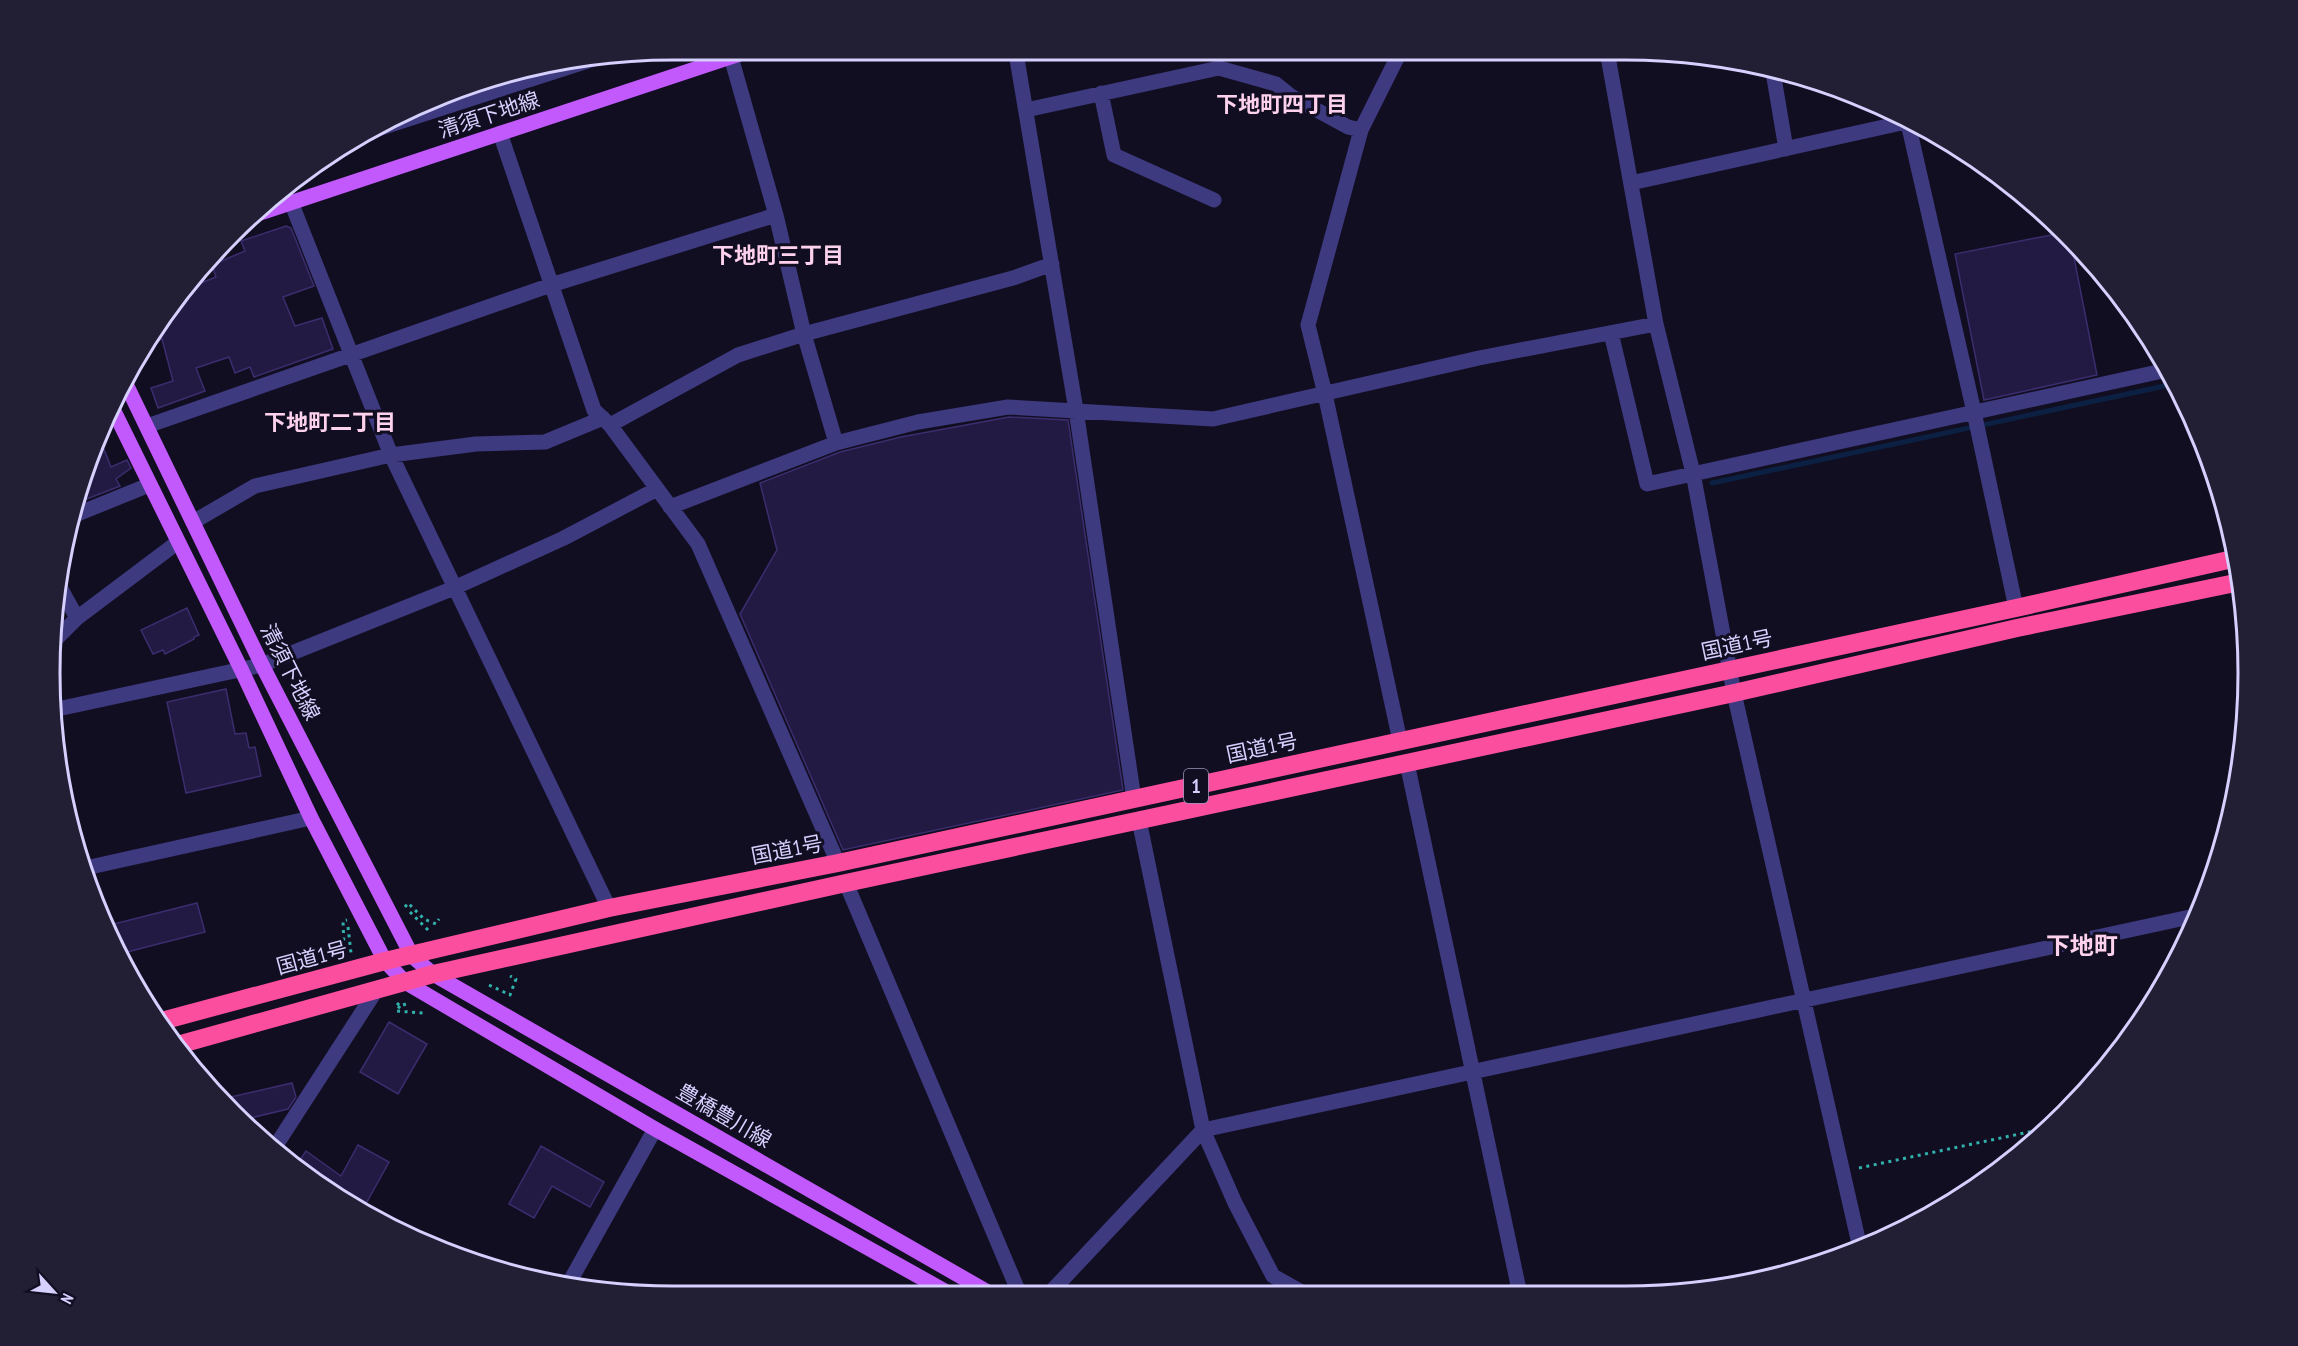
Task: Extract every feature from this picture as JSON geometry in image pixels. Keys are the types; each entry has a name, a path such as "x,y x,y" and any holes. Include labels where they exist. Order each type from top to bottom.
{"highway":[{"name":"国道1号","path":"167,1020 385,962 609,908 837,863 1134,800 2227,560"},
{"name":"国道1号","path":"185,1043 433,974 1734,693 2017,628 2231,584"}],"main road":[{"name":"清須下地線","path":"274,208 720,60"},
{"name":"清須下地線","path":"129,390 262,664 412,956 433,974"},
{"name":"清須下地線","path":"117,417 241,669 310,818 385,962 405,982"},
{"name":"豊橋豊川線","path":"433,974 977,1286"},
{"path":"405,982 655,1129 936,1286"}],"street":[{"path":"736,60 804,334 836,443"},
{"path":"1017,60 1076,410 1134,800"},
{"path":"1396,60 1361,130 1308,325 1400,741"},
{"path":"1608,60 1656,324 1693,473 1734,693 1858,1240"},
{"path":"1026,110 1219,68 1276,84 1291,96 1329,117 1348,127 1361,130"},
{"path":"419,116 554,72"},
{"path":"1774,79 1786,149"},
{"path":"1101,93 1114,155 1214,200"},
{"path":"1631,183 1899,125"},
{"path":"1909,130 2016,608"},
{"path":"500,133 594,410 607,422 698,544 837,863"},
{"path":"291,202 391,455 609,908"},
{"path":"147,426 551,285 776,215"},
{"path":"194,522 255,486 391,455 476,444 545,442 607,422 738,355 804,334 1013,278 1052,264"},
{"path":"670,507 836,443 918,422 1008,407 1213,419 1479,358 1656,324"},
{"path":"1611,333 1647,484 2159,372"},
{"path":"81,513 149,485"},
{"path":"61,708 262,664 454,588 564,538 657,489"},
{"path":"61,634 77,618 178,542"},
{"path":"65,596 77,618"},
{"path":"1407,763 1517,1286"},
{"path":"92,867 310,818"},
{"path":"1138,820 1203,1130 1235,1203 1273,1276 1291,1286"},
{"path":"846,883 1016,1286"},
{"path":"1056,1286 1203,1130 2187,918"},
{"path":"278,1142 377,989"},
{"path":"571,1277 655,1129"}],"path":[{"path":"430,932 405,907 408,903 424,919 436,924 439,919"},
{"path":"341,957 344,946 343,921 347,920 351,955"},
{"path":"480,981 510,994 516,979 510,976"},
{"path":"400,1006 396,1011 421,1012 430,1018"},
{"path":"1842,1171 2032,1131"}],"building":[{"path":"286,226 291,228 314,286 283,297 295,326 322,318 333,349 254,377 250,367 235,373 229,357 196,368 205,391 158,408 151,388 173,381 162,339 158,340 201,283 216,277 213,268 219,262 245,251 241,241"},
{"path":"2052,235 2074,256 2097,375 1984,400 1955,254"},
{"path":"1009,417 1068,420 1123,790 843,850 740,614 777,550 760,483 840,452 901,437"},
{"path":"103,448 111,467 127,460 131,468 116,479 120,486 86,499"},
{"path":"187,608 199,635 165,654 163,650 153,654 141,630"},
{"path":"226,689 235,734 246,733 249,748 255,747 261,776 186,793 167,702"},
{"path":"197,903 205,932 127,952 114,924"},
{"path":"389,1022 427,1044 398,1094 360,1072"},
{"path":"292,1083 296,1097 288,1109 252,1118 231,1097"},
{"path":"358,1145 389,1162 366,1204 300,1159 306,1151 341,1176"},
{"path":"541,1146 604,1182 590,1207 552,1186 534,1218 509,1204"}],"waterway":[{"path":"1712,483 2166,386"}],"district":[{"name":"下地町四丁目","path":"1282,104"},
{"name":"下地町三丁目","path":"778,255"},
{"name":"下地町二丁目","path":"330,422"},
{"name":"下地町","path":"2082,946"}]}
